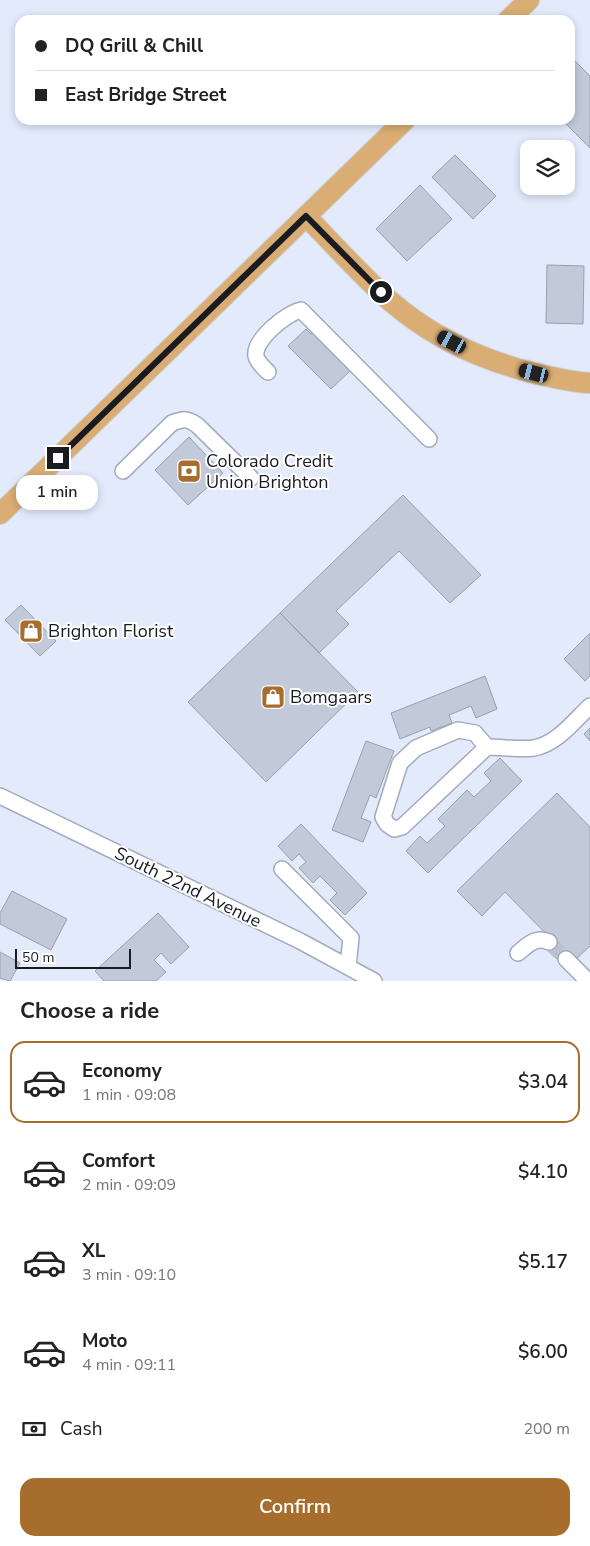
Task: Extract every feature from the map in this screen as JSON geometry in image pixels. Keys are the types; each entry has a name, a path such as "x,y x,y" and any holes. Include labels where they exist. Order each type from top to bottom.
{"main road":[{"path":"513,15 529,0"},
{"path":"0,514 401,125"},
{"path":"306,216 390,300 433,332 471,352 517,368 552,377 590,383"}],"street":[{"path":"268,372 256,357 260,342 285,317 301,310 429,439"},
{"path":"122,471 172,423 182,419 189,419 251,478"},
{"path":"488,747 475,733 458,730 416,748 400,763 383,817 387,824 394,829 402,826 488,747 532,748 543,746 556,738 590,706"},
{"name":"South 22nd Avenue","path":"0,796 348,966 374,981"},
{"path":"282,869 351,938 348,966"},
{"path":"518,953 534,940 542,939 549,942"},
{"path":"566,959 588,981"}],"building":[{"path":"575,61 590,76 590,148 567,125 575,125"},
{"path":"455,155 496,196 473,219 432,177"},
{"path":"420,185 452,219 407,261 376,229"},
{"path":"547,265 584,266 583,324 546,323"},
{"path":"306,329 311,334 315,331 352,369 331,389 288,346"},
{"name":"Colorado Credit Union Brighton","path":"189,437 223,473 188,505 155,470"},
{"path":"403,495 481,575 450,603 399,551 336,611 349,624 319,653 280,613"},
{"name":"Brighton Florist","path":"21,605 56,641 40,656 5,620"},
{"name":"Bomgaars","path":"280,613 358,692 266,782 188,702"},
{"path":"590,633 590,676 585,681 564,659"},
{"path":"485,676 497,709 476,718 471,706 449,715 452,723 431,731 430,727 400,739 391,713"},
{"path":"590,728 590,741 584,734"},
{"path":"366,741 394,751 376,798 370,795 361,818 371,822 363,842 332,830"},
{"path":"500,758 522,781 428,873 406,851 420,836 427,843 445,826 438,819 467,790 474,797 491,781 484,773"},
{"path":"557,793 590,827 590,946 575,960 561,963 544,946 551,939 505,892 482,916 457,891"},
{"path":"301,824 367,893 345,915 330,900 337,893 320,876 313,883 299,868 306,862 299,854 292,861 278,846"},
{"path":"12,891 67,919 51,950 0,924 0,913"},
{"path":"158,913 189,947 171,964 161,953 154,960 166,972 156,981 104,981 95,971"},
{"path":"0,952 20,963 10,981 0,978"}],"tunnel":[{"path":"549,942 566,959"}],"place":[{"name":"Colorado Credit Union Brighton","path":"189,471"},
{"name":"Brighton Florist","path":"31,631"},
{"name":"Bomgaars","path":"273,697"}],"route":[{"path":"58,458 306,216 381,292"}]}
